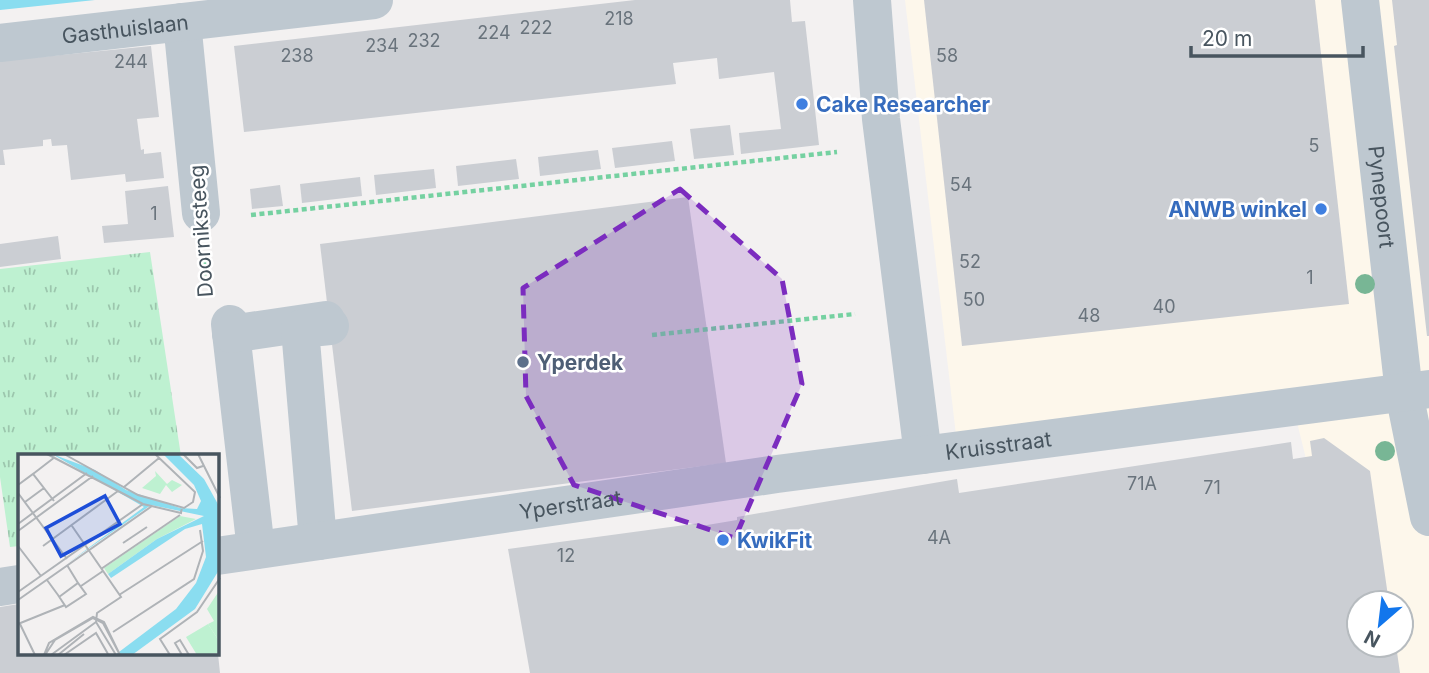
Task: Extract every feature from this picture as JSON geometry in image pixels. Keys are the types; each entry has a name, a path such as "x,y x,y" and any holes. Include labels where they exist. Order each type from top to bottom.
{"street":[{"name":"Gasthuislaan","path":"0,43 374,0"},
{"name":"Kruisstraat","path":"872,0 885,147 923,456 1416,391"},
{"name":"Pynepoort","path":"1360,0 1416,391"},
{"name":"Doorniksteeg","path":"182,22 201,217"},
{"path":"256,550 231,329 330,323 300,329 318,541"},
{"path":"1416,391 1429,517"},
{"name":"Yperstraat","path":"219,556 923,456"},
{"path":"0,587 18,584"}],"path":[{"path":"201,217 885,147"},
{"name":"Doorniksteeg","path":"201,217 207,313 231,329"},
{"path":"652,335 905,308"}],"highlighted area":[{"path":"680,189 782,279 802,384 735,538 574,485 526,396 523,288"}],"shaded area":[{"path":"905,0 1429,0 1429,673 1359,673 1356,659 1415,659 1415,589 1345,589 1345,616 1289,390 956,435"}],"green space":[{"path":"150,252 181,454 18,454 18,546 10,547 0,477 0,269"}],"water":[{"path":"0,0 95,0 0,10"}],"building":[{"path":"635,0 790,0 792,22 805,21 819,145 741,154 739,133 781,129 774,72 719,79 717,58 673,63 676,84 244,132 234,46"},
{"path":"924,0 1315,0 1349,304 962,346"},
{"path":"1392,0 1429,0 1429,336 1394,46 1397,45"},
{"path":"151,46 159,117 137,119 141,150 144,149 144,154 161,152 164,178 126,182 125,174 71,180 67,145 52,146 51,139 43,140 43,146 3,150 5,165 0,165 0,61"},
{"path":"730,125 734,155 694,159 690,129"},
{"path":"672,141 675,161 615,168 612,148"},
{"path":"598,150 601,169 540,176 538,157"},
{"path":"516,159 519,179 458,186 456,166"},
{"path":"434,169 436,188 376,195 374,175"},
{"path":"360,177 362,196 302,203 300,184"},
{"path":"280,185 283,206 252,209 250,189"},
{"path":"168,186 174,237 104,243 102,226 128,224 125,191"},
{"name":"Yperdek","path":"688,197 726,463 352,511 320,244"},
{"path":"58,236 61,259 0,267 0,244"},
{"path":"1324,438 1370,471 1387,589 1345,589 1345,659 1398,659 1400,673 530,673 508,549 700,523 701,526 737,520 737,517 957,479 959,493 1291,442 1293,459 1312,456 1310,441"},
{"path":"18,604 18,656 218,656 220,673 0,673 0,607"}],"place":[{"name":"Cake Researcher","path":"802,104"},
{"name":"ANWB winkel","path":"1321,209"},
{"name":"Yperdek","path":"523,362"},
{"name":"KwikFit","path":"723,540"}]}
